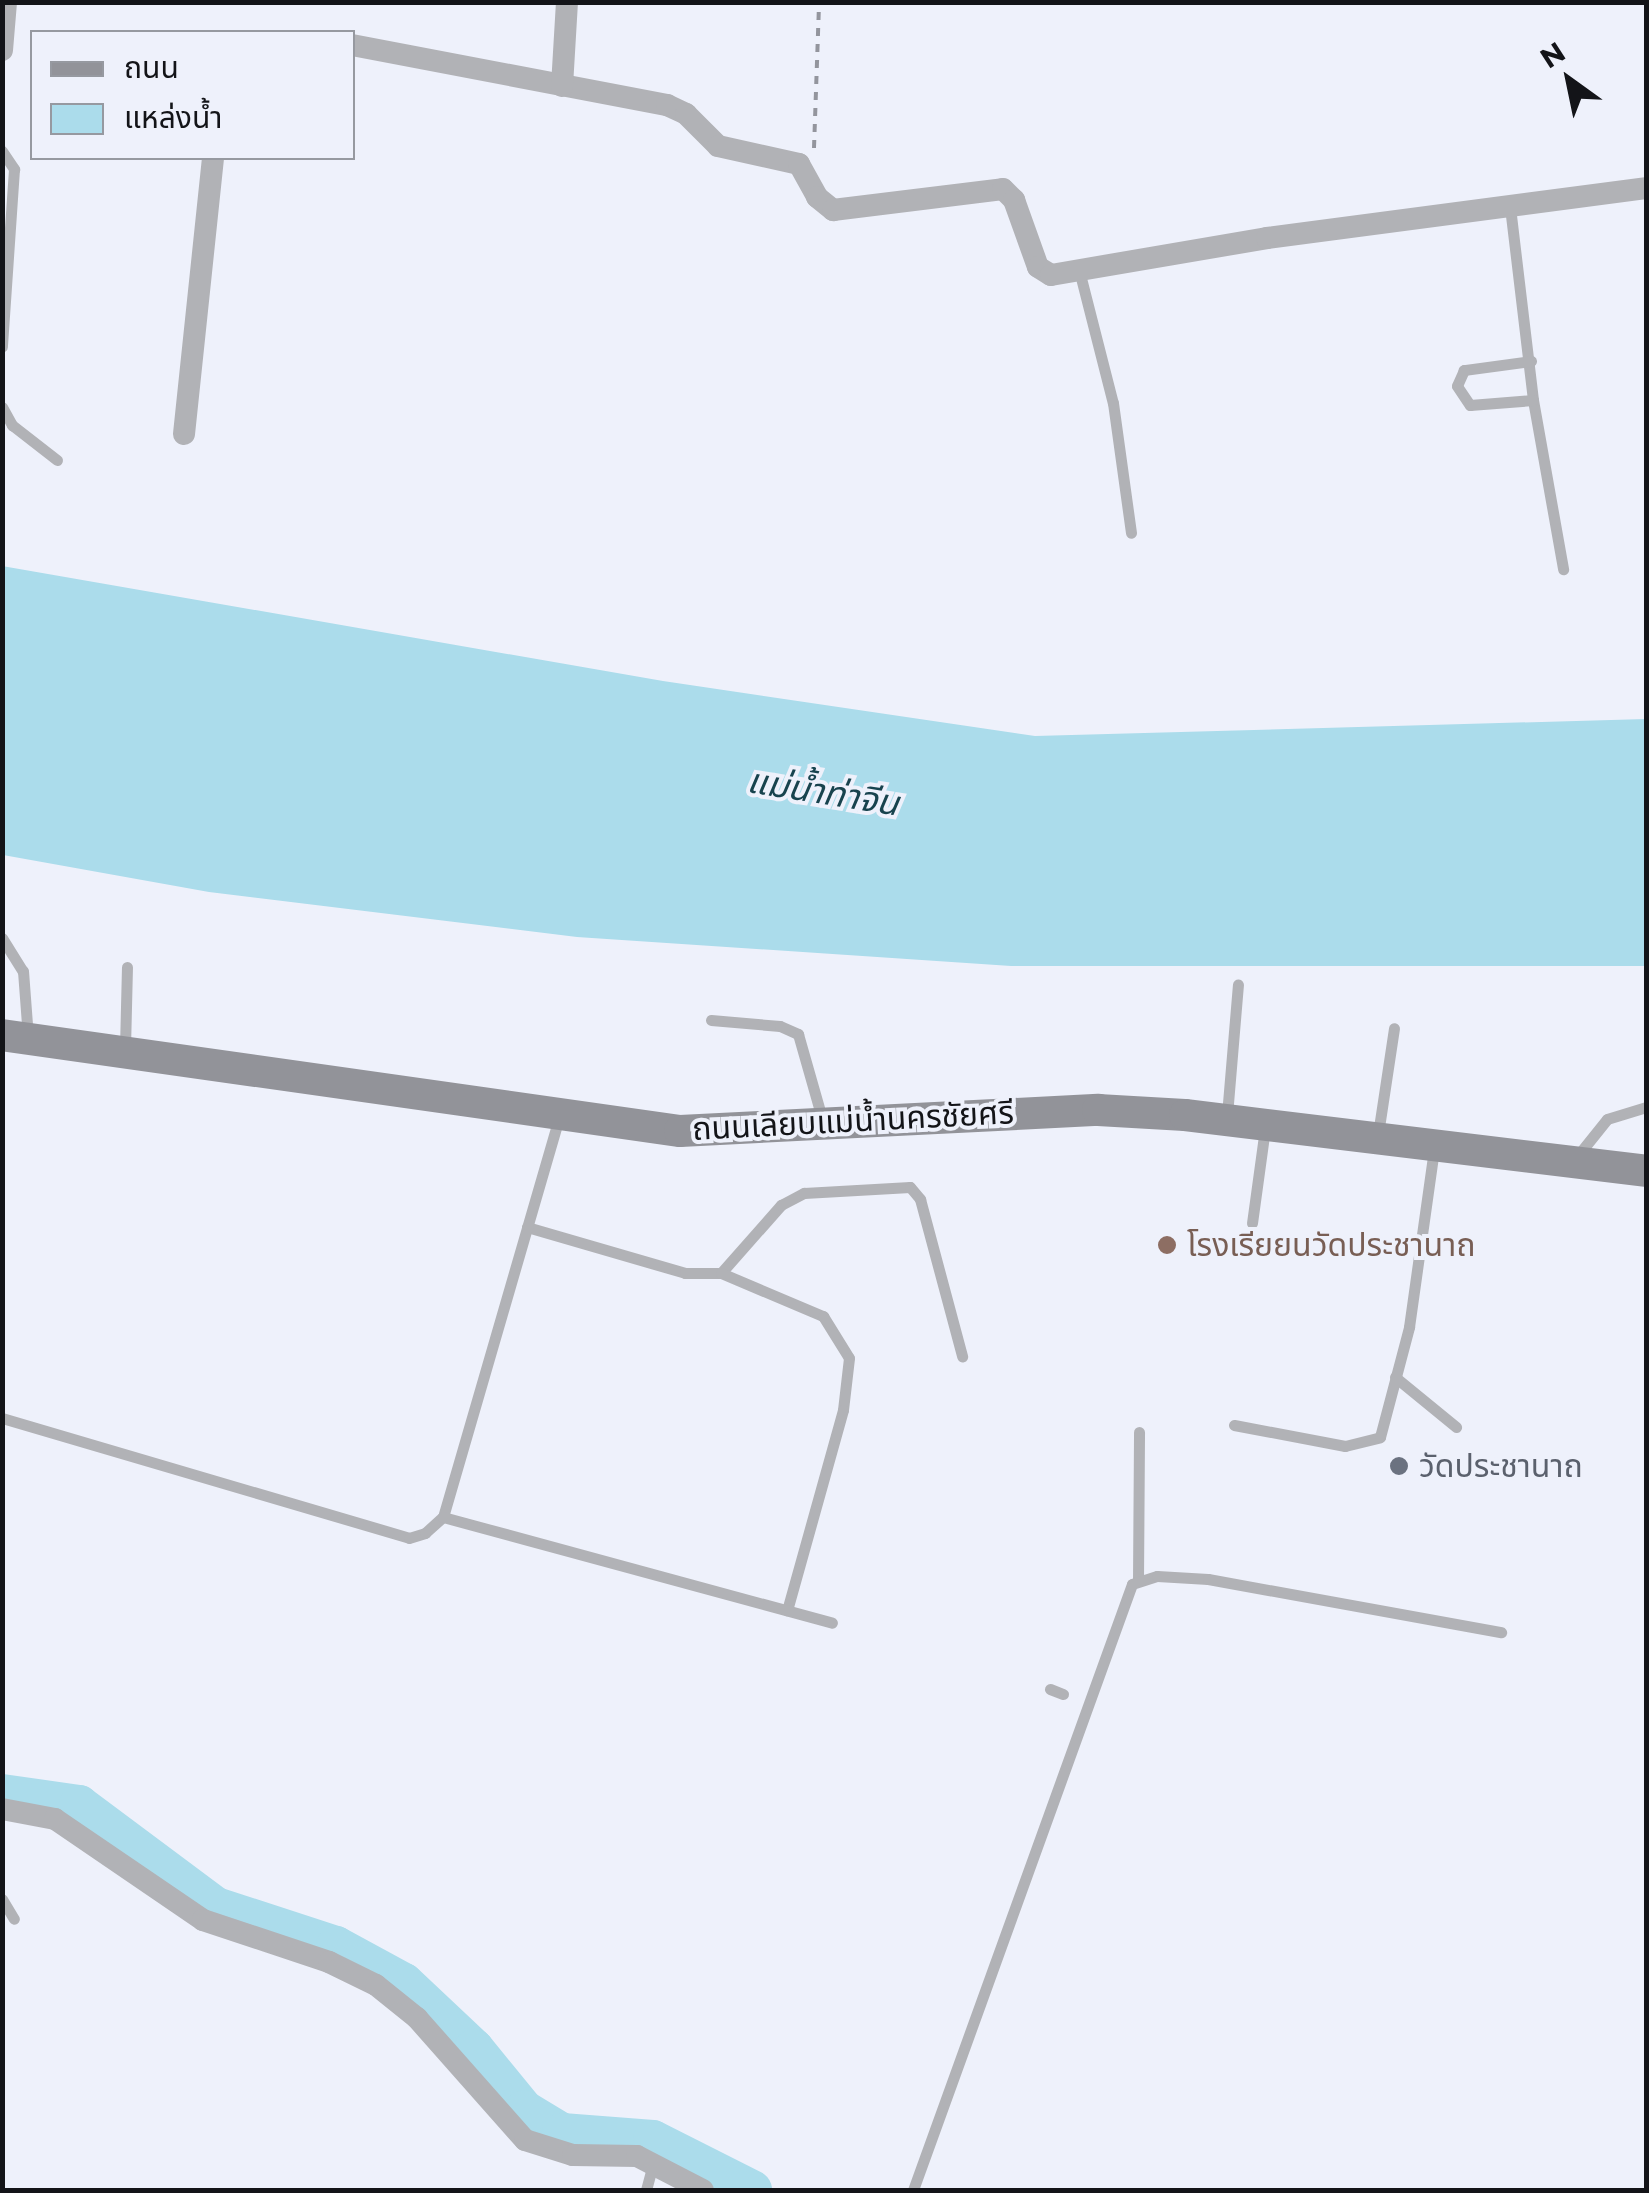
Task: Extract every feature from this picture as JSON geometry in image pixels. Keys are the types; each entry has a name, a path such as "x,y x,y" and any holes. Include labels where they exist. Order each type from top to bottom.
{"main road":[{"name":"ถนนเลียบแม่น้ำนครชัยศรี","path":"16,1036 125,1049 559,1117 680,1131 824,1127 1021,1112 1227,1120 1646,1171"}],"street":[{"path":"2,50 6,2"},
{"path":"562,86 566,2"},
{"path":"355,46 667,106 686,114 718,146 798,164 813,189 833,210 1003,189 1014,200 1038,267 1051,276 1259,240 1646,188"},
{"path":"184,434 213,160"},
{"path":"2,1809 55,1819 203,1920 330,1962 376,1984 430,2031 525,2140 542,2149 614,2152 653,2164 703,2190"}],"lane":[{"path":"2,151 14,169 2,347"},
{"path":"1510,207 1533,400 1563,569"},
{"path":"1080,274 1113,402 1131,532"},
{"path":"1530,360 1464,370 1457,386 1470,405 1533,400"},
{"path":"2,407 12,425 57,460"},
{"path":"2,938 23,971 16,1036"},
{"path":"125,1049 127,967"},
{"path":"1227,1120 1238,984"},
{"path":"711,1020 780,1026 798,1034 824,1127"},
{"path":"1378,1138 1394,1028"},
{"path":"1572,1162 1608,1119 1646,1107"},
{"path":"2,1418 409,1538 443,1518 559,1117"},
{"path":"1252,1223 1266,1124"},
{"path":"1234,1424 1358,1444 1380,1437 1410,1327 1434,1146"},
{"path":"721,1272 781,1205 804,1193 910,1187 920,1199 962,1356"},
{"path":"528,1227 686,1273 721,1272 823,1316 849,1358 843,1410 786,1610"},
{"path":"1396,1377 1456,1427"},
{"path":"913,2190 1118,1606 1138,1580 1139,1432"},
{"path":"443,1518 832,1622"},
{"path":"1138,1580 1208,1578 1501,1632"},
{"path":"1050,1690 1063,1694"},
{"path":"2,1899 14,1919"},
{"path":"646,2190 653,2164"}],"path":[{"path":"813,189 820,2"}],"water":[{"name":"แม่น้ำท่าจีน","path":"2,566 663,681 1035,736 1646,719 1646,966 1011,966 577,937 209,892 3,855"}],"waterway":[{"path":"2,1794 79,1805 216,1907 336,1946 404,1983 474,2049 524,2110 562,2133 653,2140 752,2190"}],"place":[{"name":"โรงเรียยนวัดประชานาถ","path":"1167,1245"},
{"name":"วัดประชานาถ","path":"1399,1466"}]}
